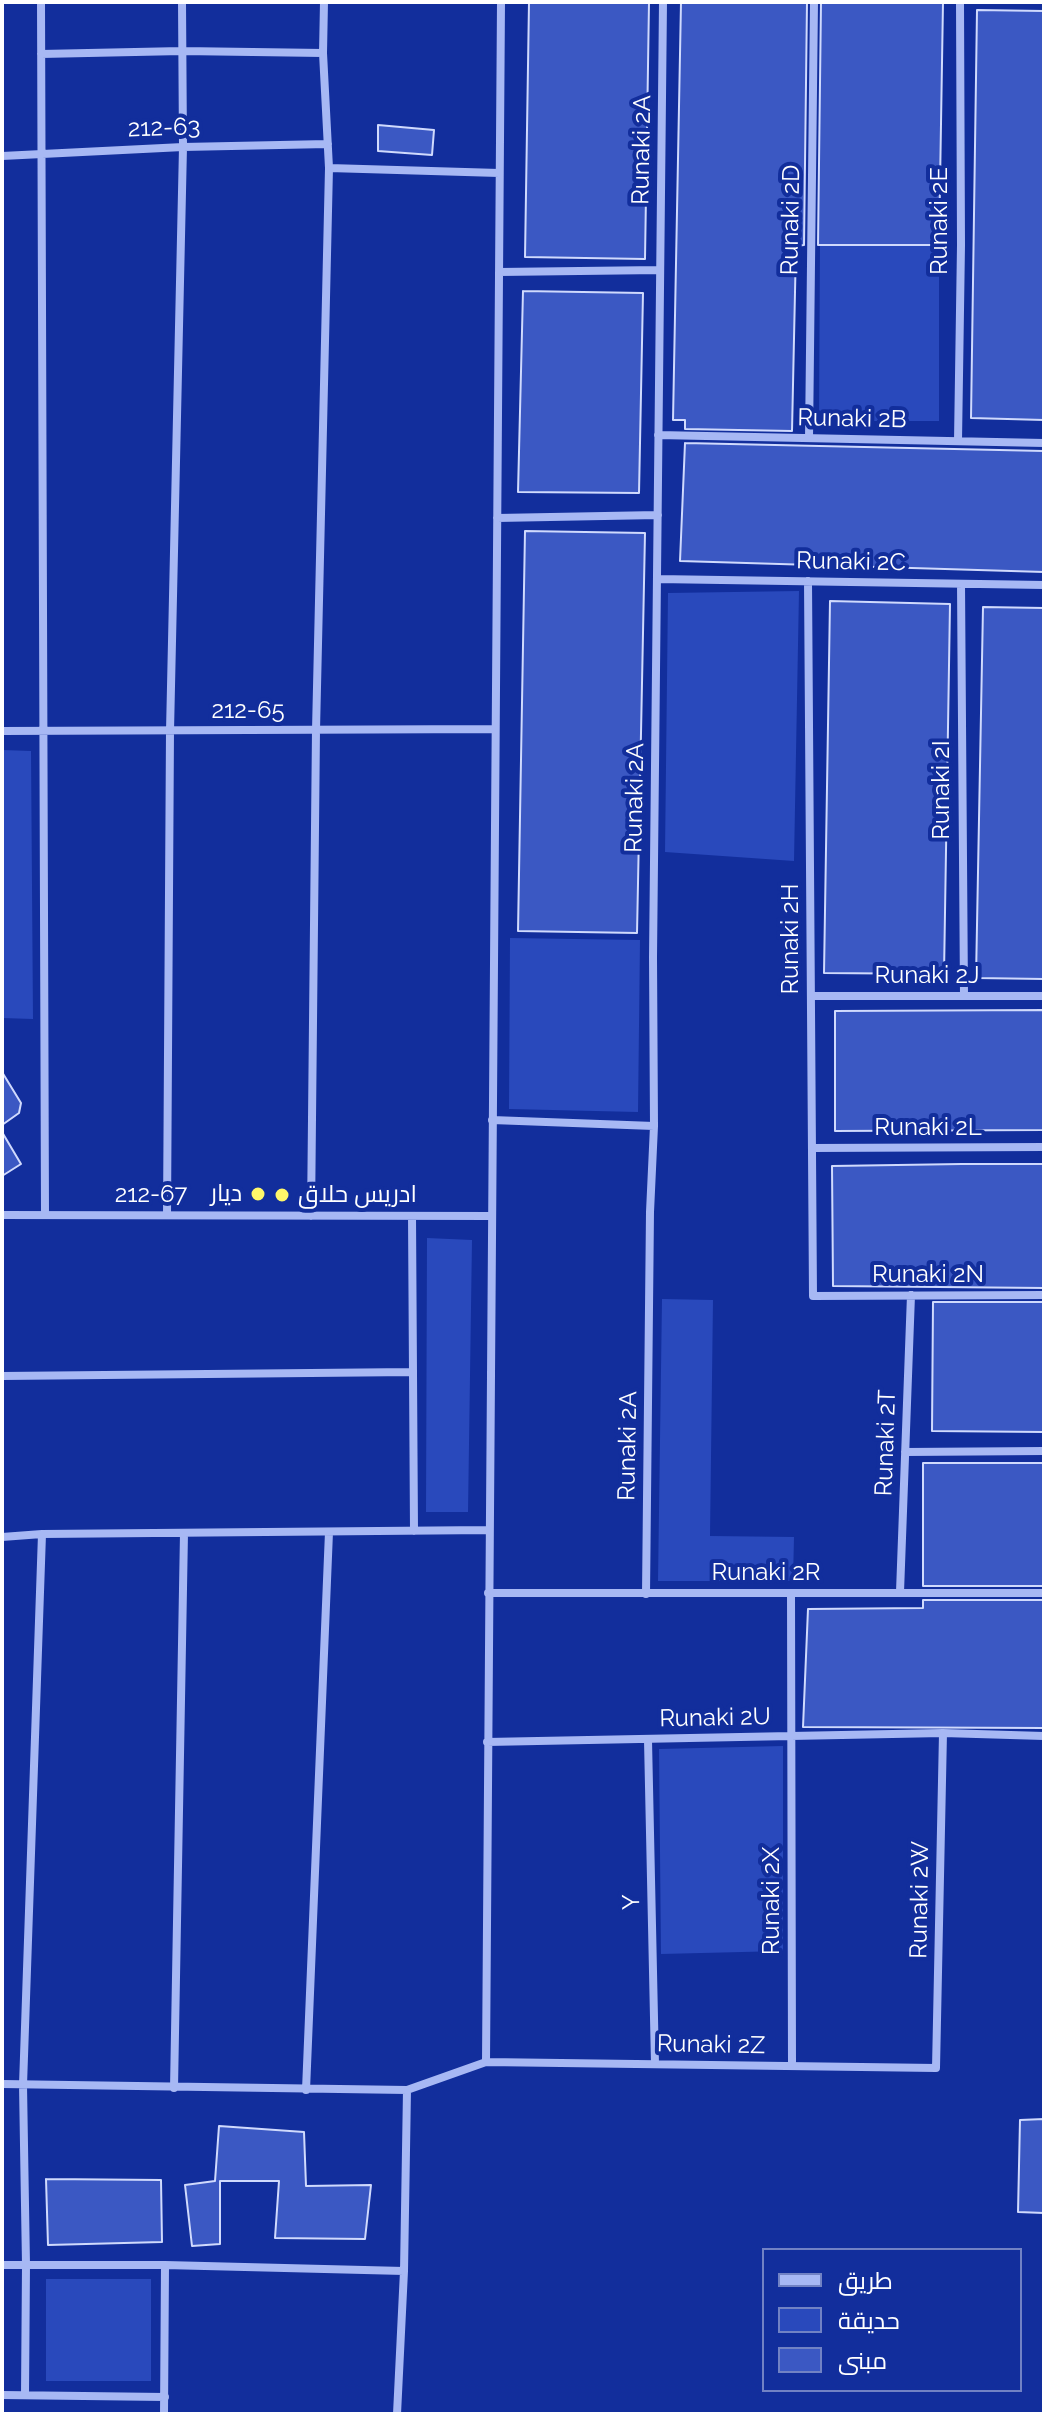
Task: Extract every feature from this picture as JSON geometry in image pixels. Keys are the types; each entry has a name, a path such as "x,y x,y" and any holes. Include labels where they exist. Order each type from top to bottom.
{"street":[{"path":"41,2 45,1215"},
{"path":"167,1215 170,731 183,147 182,2"},
{"path":"311,1216 316,730 329,168 323,53 324,2"},
{"path":"2,2084 407,2090 486,2062 501,2"},
{"name":"Runaki 2A","path":"646,1594 650,1212 654,1126 663,2"},
{"name":"Runaki 2D","path":"809,438 814,2"},
{"name":"Runaki 2E","path":"958,441 960,2"},
{"path":"41,54 182,51 323,53"},
{"name":"212-63","path":"2,156 328,144"},
{"path":"329,168 499,173"},
{"path":"499,272 660,270"},
{"name":"Runaki 2B","path":"658,435 1044,443"},
{"path":"497,518 658,515"},
{"name":"Runaki 2C","path":"657,579 1044,585"},
{"name":"Runaki 2H","path":"808,581 813,1296"},
{"name":"Runaki 2I","path":"961,584 964,996"},
{"name":"212-65","path":"2,731 495,729"},
{"name":"Runaki 2J","path":"811,996 1044,996"},
{"path":"492,1120 654,1126"},
{"name":"Runaki 2L","path":"812,1148 1044,1147"},
{"name":"212-67","path":"2,1215 491,1216"},
{"path":"412,1216 414,1531"},
{"name":"Runaki 2T","path":"900,1592 911,1295"},
{"name":"Runaki 2N","path":"813,1296 1044,1295"},
{"path":"2,1376 413,1372"},
{"path":"905,1452 1044,1451"},
{"path":"2,1537 42,1534 489,1530"},
{"path":"306,2090 329,1532"},
{"path":"174,2088 184,1533"},
{"path":"25,2395 23,2085 42,1534"},
{"name":"Runaki 2R","path":"488,1593 1044,1593"},
{"name":"Runaki 2X","path":"791,1593 792,2066"},
{"name":"Runaki 2U","path":"487,1742 943,1733 1044,1736"},
{"name":"Runaki 2W","path":"936,2068 943,1733"},
{"name":"Y","path":"648,1740 655,2064"},
{"name":"Runaki 2Z","path":"486,2062 936,2068"},
{"path":"397,2414 404,2271 407,2090"},
{"path":"2,2265 165,2265 404,2271"},
{"path":"164,2414 165,2265"},
{"path":"2,2395 165,2397"}],"green space":[{"path":"820,245 939,245 939,421 819,421"},
{"path":"799,591 794,861 665,852 668,593"},
{"path":"2,750 31,751 33,1019 2,1018"},
{"path":"510,938 640,940 638,1112 509,1109"},
{"path":"427,1238 472,1240 468,1512 426,1512"},
{"path":"662,1299 713,1300 710,1536 794,1537 793,1581 658,1581"},
{"path":"783,1746 783,1951 661,1954 659,1749"},
{"path":"46,2279 151,2279 151,2381 46,2381"}],"building":[{"path":"529,2 649,2 645,259 525,257"},
{"path":"681,2 807,2 804,245 796,246 792,431 685,429 685,420 673,420"},
{"path":"821,2 943,2 939,245 818,245"},
{"path":"977,10 1044,11 1044,420 971,418"},
{"path":"378,125 434,130 432,155 378,151"},
{"path":"523,291 643,293 639,493 518,492"},
{"path":"685,443 1044,451 1044,572 680,561"},
{"path":"525,531 645,533 637,933 518,931"},
{"path":"830,601 950,604 944,974 824,973"},
{"path":"983,607 1044,608 1044,979 976,978"},
{"path":"1044,1010 1044,1130 835,1131 835,1011"},
{"path":"2,1072 21,1103 19,1113 2,1125"},
{"path":"2,1132 21,1164 2,1176"},
{"path":"1044,1164 1044,1288 833,1286 832,1166"},
{"path":"933,1302 1044,1302 1044,1432 932,1431"},
{"path":"923,1463 1044,1463 1044,1586 923,1586"},
{"path":"923,1600 1044,1600 1044,1728 803,1727 808,1609 923,1608"},
{"path":"1044,2119 1044,2213 1018,2212 1020,2120"},
{"path":"219,2126 304,2132 306,2186 371,2185 365,2239 275,2238 279,2181 220,2181 220,2244 192,2246 185,2185 215,2181"},
{"path":"46,2179 161,2180 162,2242 48,2245"}],"place":[{"name":"ديار","path":"258,1194"},
{"name":"ادريس حلاق","path":"282,1195"}]}
